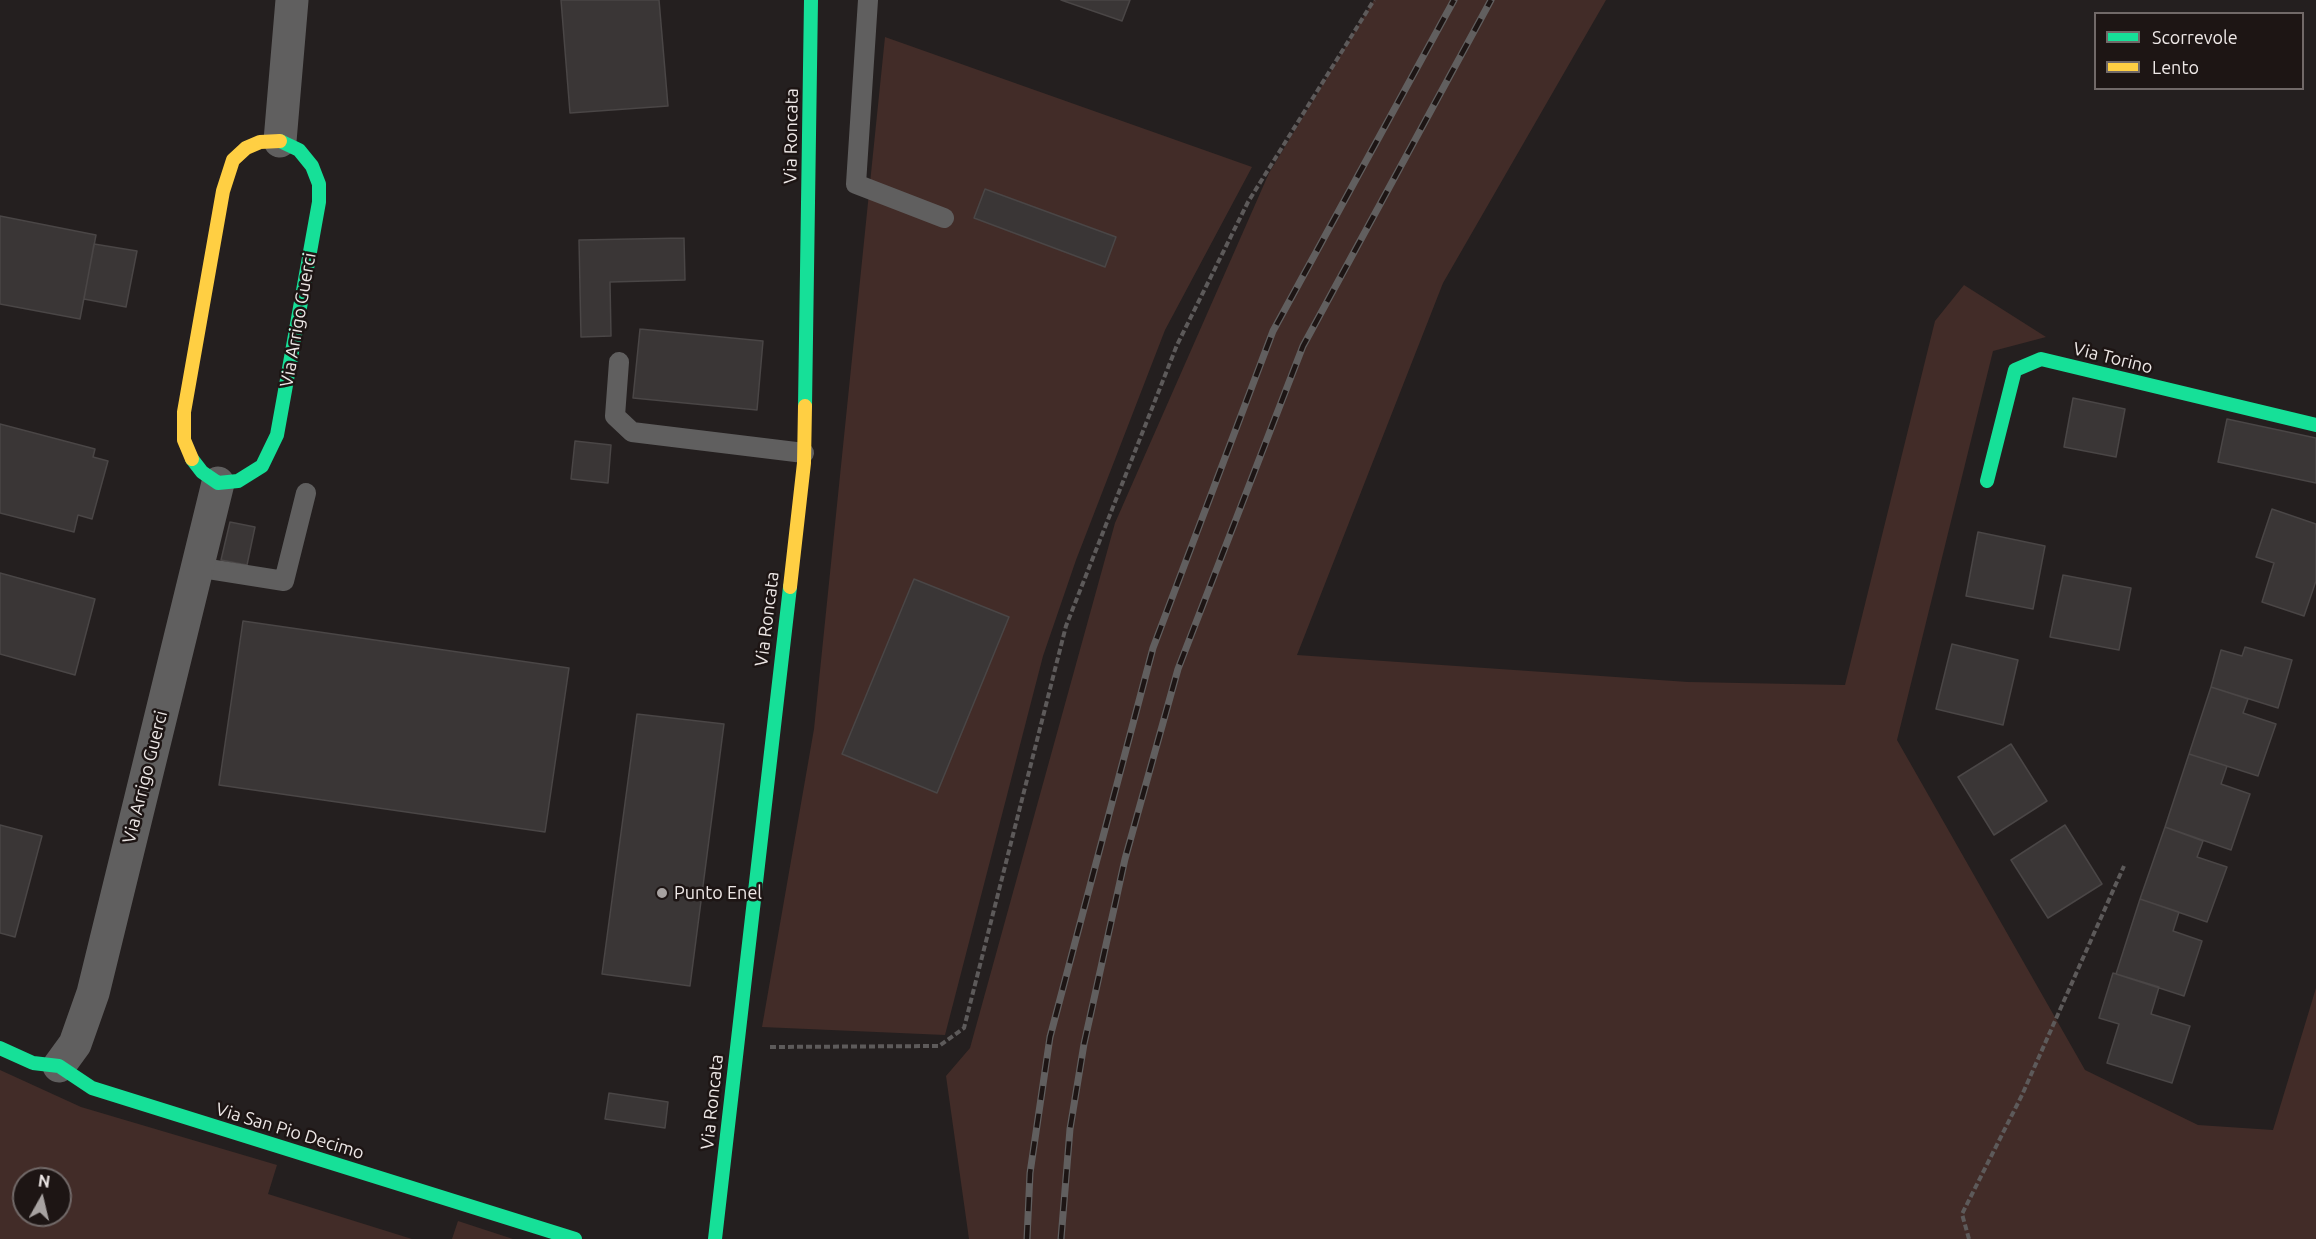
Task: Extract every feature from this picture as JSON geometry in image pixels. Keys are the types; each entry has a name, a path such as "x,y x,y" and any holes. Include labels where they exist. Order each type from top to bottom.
{"street":[{"path":"218,483 202,472 191,458 184,440 184,412 223,191 233,160 246,148 260,142 280,141 292,0"},
{"name":"Via Roncata","path":"715,1239 804,453 811,0"},
{"name":"Via Arrigo Guerci","path":"59,1066 75,1044 93,993 218,483 238,481 262,466 277,435 319,202 319,184 312,166 299,150 280,141"},
{"name":"Via Torino","path":"1987,481 2014,369 2041,359 2316,425"},
{"name":"Via San Pio Decimo","path":"0,1048 33,1063 59,1066 92,1088 575,1239"}],"lane":[{"path":"868,0 856,184 944,218"},
{"path":"619,362 615,416 632,432 804,453"},
{"path":"196,567 284,580 306,493"}],"path":[{"path":"736,1047 939,1046 964,1028 1066,626 1173,355 1248,202 1374,0"},
{"path":"1969,1239 1962,1214 2022,1095 2124,866"}],"shaded area":[{"path":"1374,0 1606,0 1443,283 1297,655 1688,682 1845,685 1935,321 1964,285 2046,337 1993,351 1897,740 2085,1070 2198,1125 2273,1130 2316,988 2316,1239 969,1239 946,1076 970,1048 1115,523 1269,173"},
{"path":"885,37 1252,167 1165,330 1076,560 1043,656 945,1035 762,1027 814,729"},
{"path":"0,1070 81,1107 277,1165 268,1194 412,1239 0,1239"},
{"path":"458,1221 513,1239 452,1239"}],"building":[{"path":"561,0 659,0 668,106 570,113"},
{"path":"1061,0 1130,0 1122,21"},
{"path":"985,189 1116,237 1105,267 974,218"},
{"path":"0,216 96,235 80,319 0,304"},
{"path":"684,238 685,280 610,282 611,336 581,337 579,240"},
{"path":"94,244 137,251 126,307 84,299"},
{"path":"640,329 763,341 757,410 633,398"},
{"path":"2073,398 2125,409 2116,457 2064,447"},
{"path":"2227,419 2316,438 2316,483 2218,462"},
{"path":"0,424 95,449 93,457 108,461 92,519 78,515 74,532 0,513"},
{"path":"575,441 611,445 608,483 571,479"},
{"path":"2272,509 2316,524 2316,581 2304,616 2262,602 2274,563 2256,557"},
{"path":"230,522 255,527 247,565 221,560"},
{"path":"1978,532 2045,546 2033,609 1966,596"},
{"path":"0,573 95,599 75,675 0,654"},
{"path":"2063,575 2131,588 2119,650 2050,637"},
{"path":"914,579 1009,617 937,793 842,754"},
{"path":"243,621 569,668 545,832 219,785"},
{"path":"1952,644 2018,660 2003,725 1936,709"},
{"path":"2245,647 2292,660 2278,708 2211,687 2221,650 2242,656"},
{"path":"2211,687 2248,699 2243,713 2276,724 2258,776 2189,754"},
{"path":"637,714 724,724 690,986 602,974"},
{"path":"2011,744 2047,801 1994,835 1958,777"},
{"path":"2189,754 2227,766 2221,784 2250,794 2231,850 2165,827"},
{"path":"0,825 42,836 15,937 0,933"},
{"path":"2065,825 2102,884 2048,918 2011,860"},
{"path":"2165,827 2203,841 2197,857 2227,867 2207,922 2140,899"},
{"path":"2140,899 2179,912 2173,931 2202,941 2184,996 2116,974"},
{"path":"2113,973 2159,987 2151,1014 2190,1026 2172,1083 2107,1063 2119,1024 2099,1018"},
{"path":"609,1093 668,1102 665,1128 605,1119"}],"railway":[{"path":"1027,1239 1030,1173 1050,1037 1153,648 1273,331 1454,0"},
{"path":"1061,1239 1070,1129 1084,1044 1125,859 1178,669 1303,346 1491,0"}],"traffic: fast":[{"path":"805,406 811,0"},
{"path":"192,459 202,472 218,483 238,481 262,466 277,435 319,202 319,184 312,166 299,150 280,141"},
{"path":"1987,481 2015,370 2041,359 2316,425"},
{"path":"715,1239 790,587"},
{"path":"0,1048 33,1063 59,1066 92,1088 575,1239"}],"traffic: slow":[{"path":"192,459 184,440 184,412 223,191 233,160 246,148 260,142 280,141"},
{"path":"790,587 804,463 805,406"}],"place":[{"name":"Punto Enel","path":"662,893"}]}
